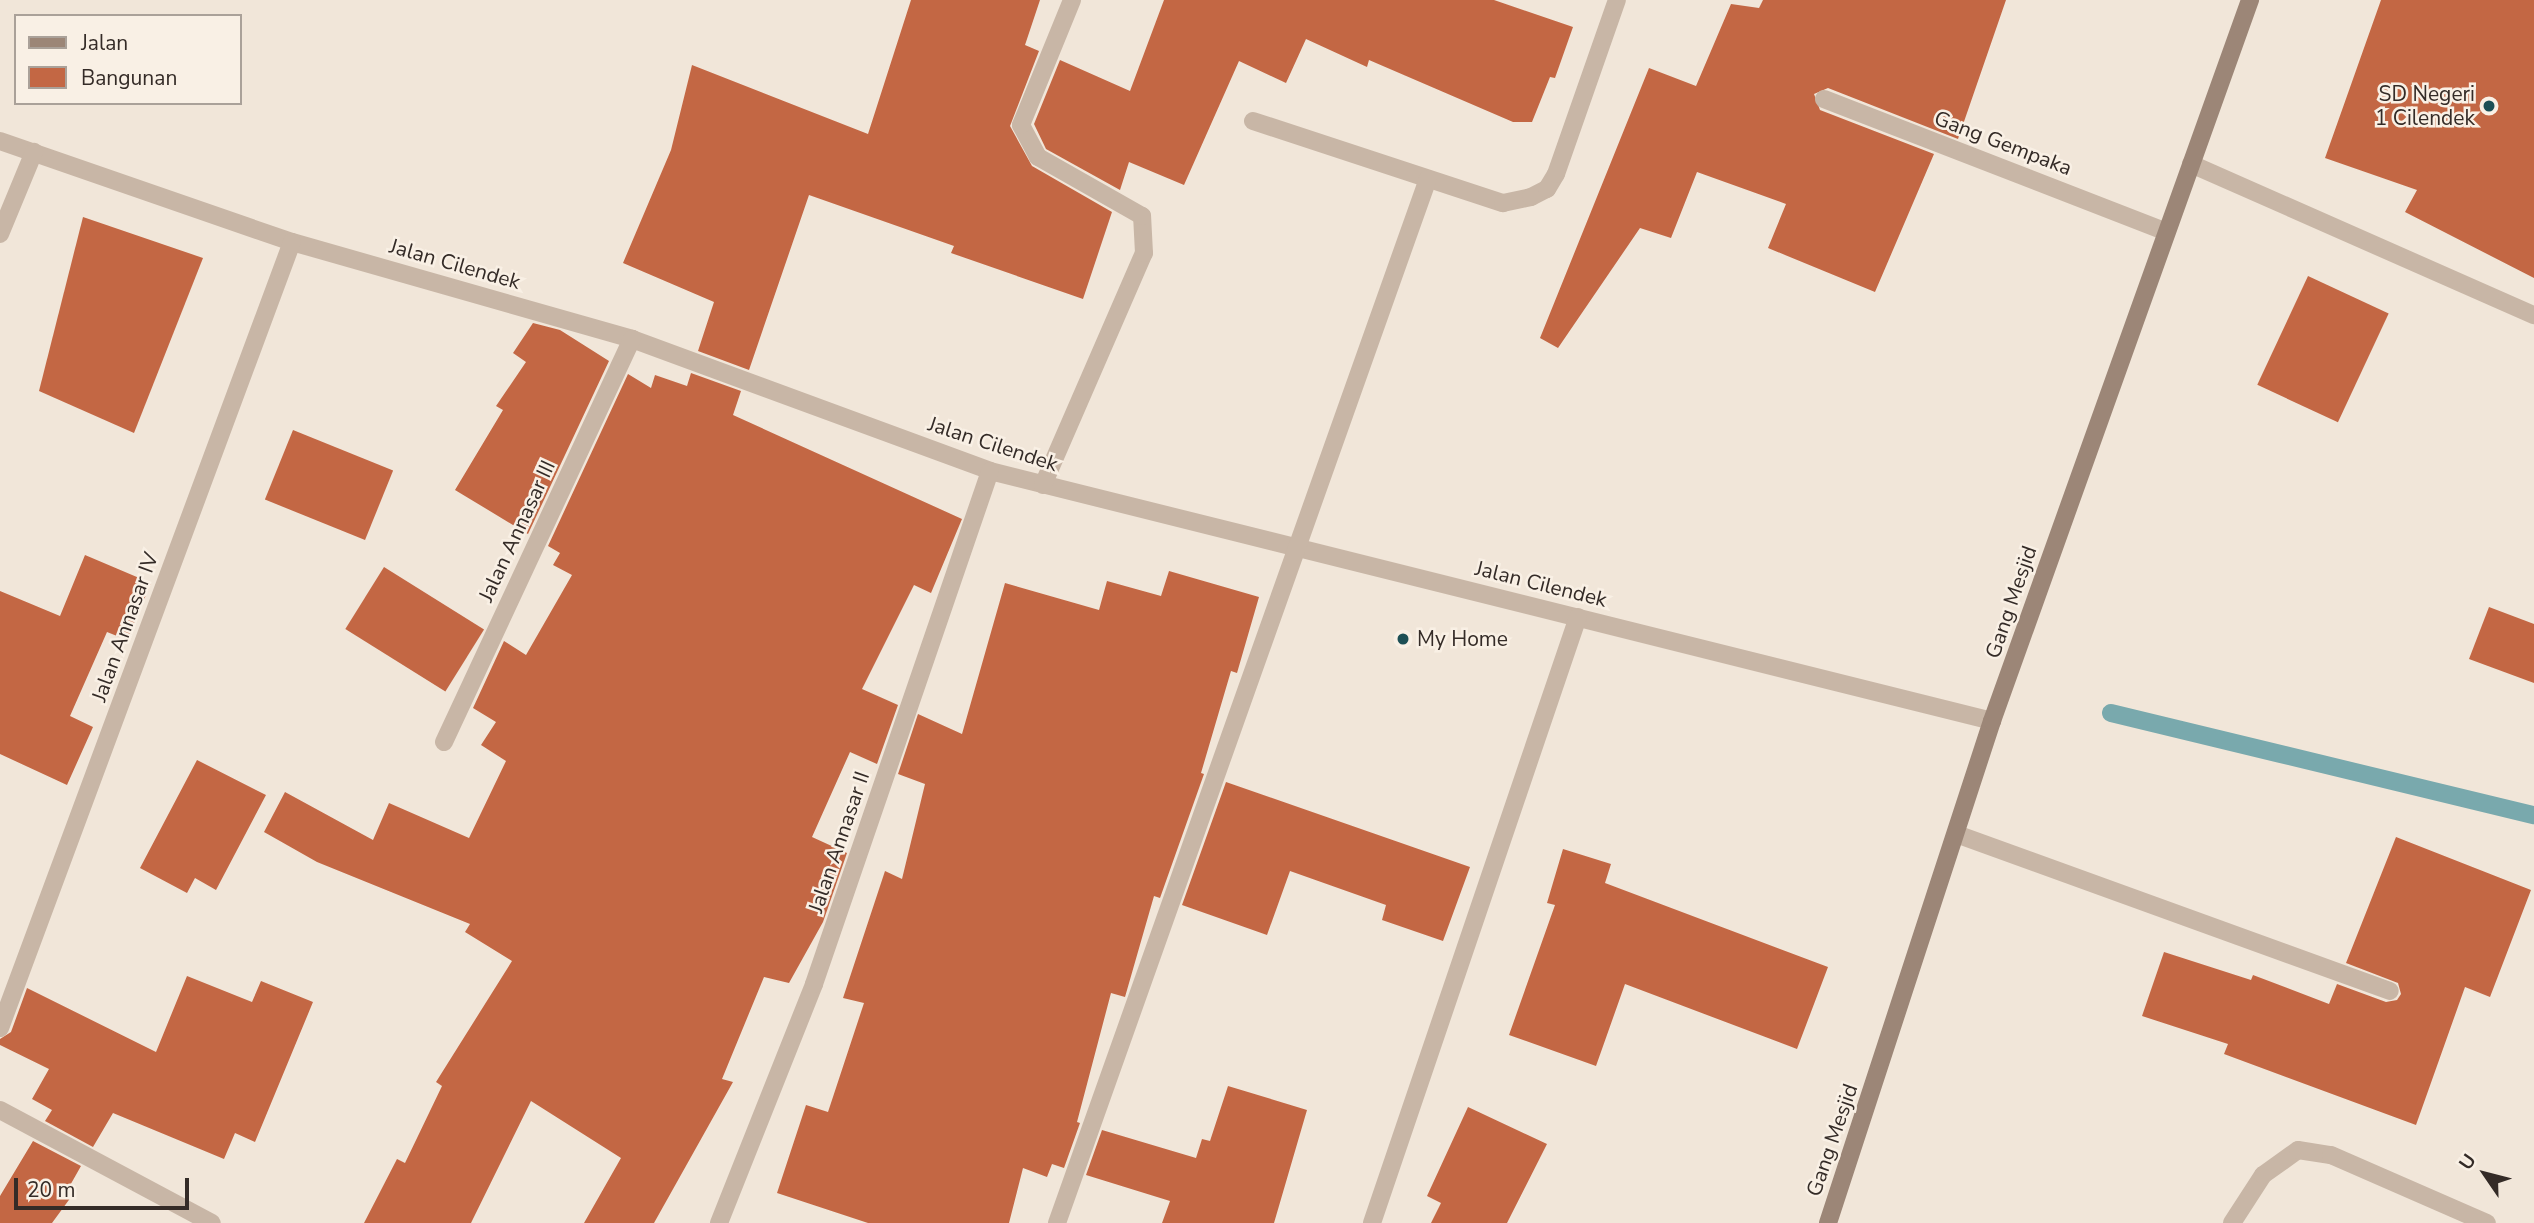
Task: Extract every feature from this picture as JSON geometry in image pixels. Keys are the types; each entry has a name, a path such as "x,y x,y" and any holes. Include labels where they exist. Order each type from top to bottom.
{"street":[{"path":"1043,485 1144,253 1142,216 1038,157 1021,125 1072,0"},
{"path":"1253,121 1503,203 1547,189 1556,174 1617,0"},
{"name":"Gang Mesjid","path":"1828,1223 1959,835 1992,721 2165,231 2250,0"},
{"name":"Gang Gempaka","path":"1824,99 2165,231"},
{"name":"Jalan Cilendek","path":"0,141 292,242 632,339 990,471 1992,721"},
{"path":"0,234 34,152"},
{"path":"2191,164 2534,315"},
{"path":"1057,1223 1300,547 1428,179"},
{"name":"Jalan Annasar IV","path":"0,1028 292,242"},
{"name":"Jalan Annasar III","path":"444,742 632,339"},
{"name":"Jalan Annasar II","path":"719,1223 814,984 990,471"},
{"path":"1372,1223 1578,617"},
{"path":"1959,835 2390,991"},
{"path":"0,1110 212,1223"},
{"path":"2232,1223 2263,1175 2298,1150 2331,1154 2487,1223"}],"building":[{"path":"911,0 1040,0 1025,45 1039,51 1010,126 1032,166 1112,212 1083,299 951,253 954,246 809,195 749,370 698,351 714,302 623,263 671,150 692,65 868,134"},
{"path":"1164,0 1494,0 1573,27 1555,78 1550,77 1532,122 1513,122 1369,60 1367,67 1306,39 1286,83 1239,61 1184,185 1129,162 1120,190 1046,149 1034,124 1060,60 1130,91"},
{"path":"1763,0 2006,0 1958,139 1828,88 1814,94 1820,110 1934,154 1875,292 1768,248 1786,204 1697,172 1671,238 1640,228 1558,348 1540,338 1649,68 1696,86 1731,4 1759,8"},
{"path":"2381,0 2534,0 2534,278 2405,212 2417,190 2325,158"},
{"path":"83,217 203,258 134,433 39,391"},
{"path":"2308,276 2389,314 2338,422 2257,385"},
{"path":"533,323 560,330 609,361 528,534 455,490 503,410 496,406 526,362 513,353"},
{"path":"691,373 741,391 733,415 962,519 931,593 914,585 862,689 898,705 877,764 850,752 812,837 847,853 823,922 789,983 764,977 722,1079 733,1082 654,1223 584,1223 621,1158 531,1101 471,1223 364,1223 397,1159 405,1163 442,1086 436,1082 512,961 465,932 470,924 317,862 264,832 285,792 373,840 389,803 469,838 506,761 481,745 496,722 473,708 504,641 526,655 572,575 553,565 560,553 548,546 628,374 651,388 655,375 687,386"},
{"path":"293,430 393,470 365,540 265,500"},
{"path":"85,555 151,583 127,640 107,632 70,716 93,727 67,785 0,754 0,591 60,616"},
{"path":"384,567 484,630 445,691 345,629"},
{"path":"1169,571 1259,597 1237,673 1231,671 1201,773 1204,774 1160,898 1154,896 1125,997 1111,993 1077,1122 1080,1123 1064,1168 1052,1164 1047,1177 1023,1168 1009,1223 868,1223 777,1193 806,1105 828,1112 864,1003 843,998 885,871 902,879 925,784 898,774 918,714 962,734 1005,583 1099,610 1107,581 1161,596"},
{"path":"2489,607 2534,624 2534,683 2469,659"},
{"path":"197,760 266,795 216,890 195,878 187,893 140,868"},
{"path":"1226,782 1470,867 1443,941 1382,920 1386,905 1290,871 1267,935 1182,905"},
{"path":"2396,837 2531,890 2490,997 2465,987 2416,1125 2224,1054 2228,1044 2142,1016 2164,952 2251,980 2253,975 2329,1004 2337,984 2386,1002 2397,1000 2401,994 2398,983 2346,963"},
{"path":"1563,849 1611,864 1605,883 1828,967 1797,1049 1625,984 1596,1066 1509,1035 1555,905 1547,903"},
{"path":"187,976 252,1002 261,981 313,1002 255,1142 235,1133 224,1159 113,1113 93,1147 45,1121 52,1110 32,1099 49,1069 0,1045 0,1039 11,1032 27,988 156,1052"},
{"path":"1228,1086 1307,1110 1274,1223 1162,1223 1170,1201 1086,1175 1102,1130 1196,1158 1202,1139 1210,1141"},
{"path":"1468,1107 1547,1144 1507,1223 1431,1223 1441,1203 1427,1196"},
{"path":"33,1141 81,1166 68,1189 74,1193 52,1223 0,1223 0,1196"}],"waterway":[{"path":"2111,713 2534,815"}],"place":[{"name":"SD Negeri 1 Cilendek","path":"2489,106"},
{"name":"My Home","path":"1403,639"}]}
